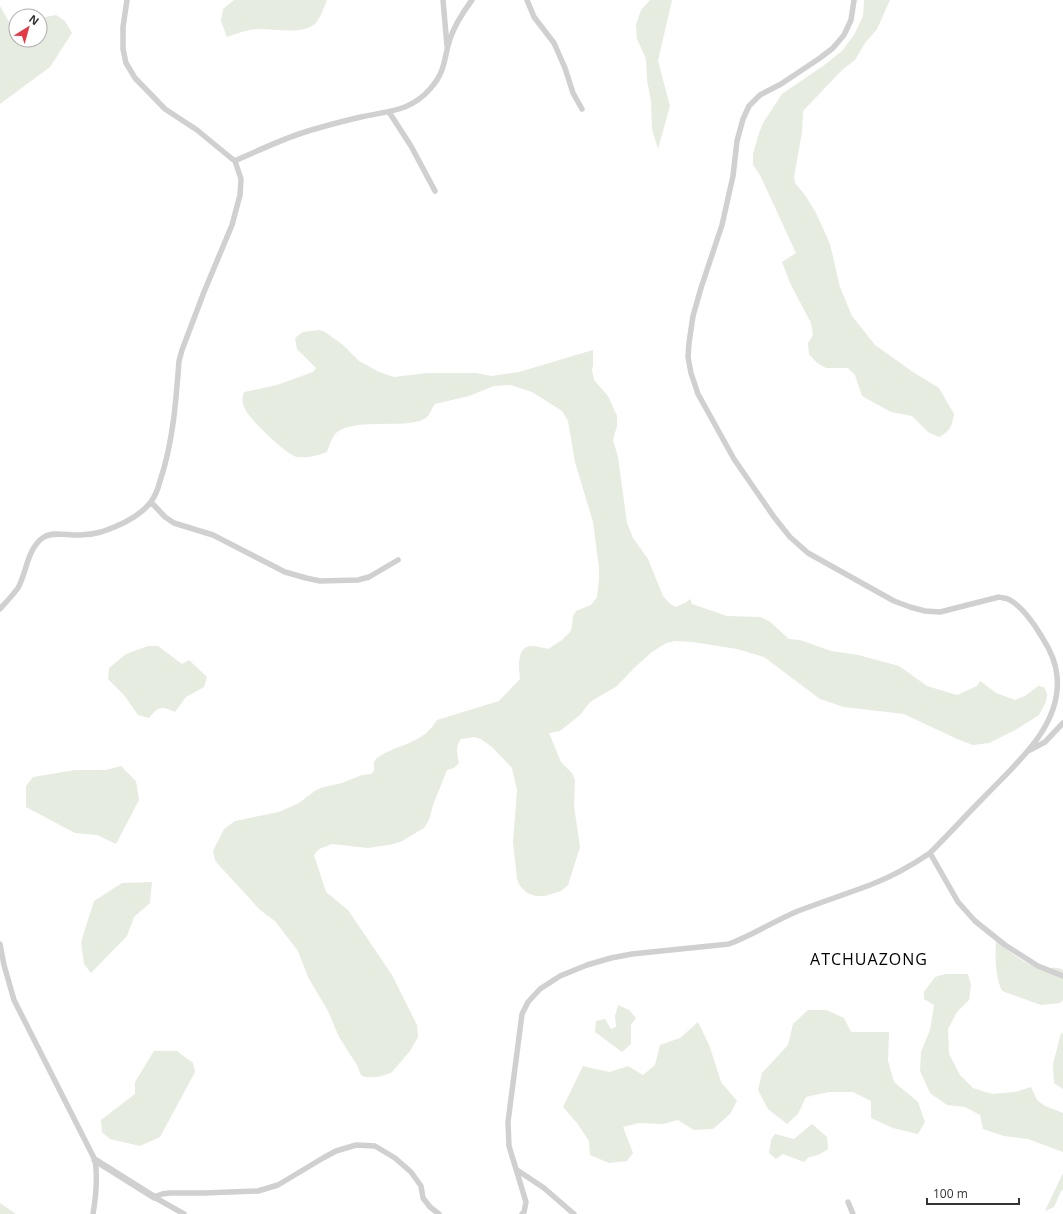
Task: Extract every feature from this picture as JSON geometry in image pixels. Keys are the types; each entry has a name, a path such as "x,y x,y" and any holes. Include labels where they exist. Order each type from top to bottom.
{"street":[{"path":"0,609 18,588 36,544 45,537 57,534 79,536 110,529 128,521 141,512 151,502 158,488 168,456 182,350 232,225 240,195 241,179 235,162 224,151 197,130 164,109 135,78 126,62 123,49 123,26 127,0"},
{"path":"443,0 448,49"},
{"path":"235,162 268,146 306,132 355,118 389,112 415,102 428,91 441,74 450,39 457,22 472,0"},
{"path":"527,0 534,17 554,43 565,68 573,93 582,109"},
{"path":"522,1214 524,1212 526,1202 509,1146 508,1122 522,1014 528,1002 540,989 560,976 587,965 611,958 632,954 729,944 797,912 900,872 930,853 1030,750 1051,714 1057,689 1057,676 1052,657 1038,629 1018,606 1009,599 999,597 940,612 925,611 894,601 808,553 790,537 774,518 734,459 698,394 691,373 688,356 693,316 722,225 732,176 737,141 743,119 749,106 760,95 781,84 815,62 833,48 844,35 851,20 854,0"},
{"path":"389,112 411,146 435,192"},
{"path":"151,502 174,523 213,535 285,572 306,578 320,581 358,580 369,577 398,560"},
{"path":"1030,750 1045,742 1063,722"},
{"path":"930,853 958,902 975,921 1005,944 1038,966 1063,976"},
{"path":"0,944 4,965 14,1000 95,1160 97,1172 93,1214"},
{"path":"154,1197 170,1193 258,1192 278,1185 336,1151 356,1146 375,1146 395,1158 411,1172 421,1186 423,1198 430,1207 439,1214"},
{"path":"95,1160 184,1214"},
{"path":"517,1170 544,1188 574,1214"},
{"path":"848,1202 853,1214"}],"shaded area":[{"path":"234,0 327,0 318,21 310,27 296,30 257,29 227,37 221,21 223,9"},
{"path":"650,0 672,0 658,61 670,106 658,149 652,129 651,101 647,80 646,59 637,39 636,25 641,10"},
{"path":"864,0 890,0 877,29 865,43 855,60 842,70 803,111 802,132 794,177 795,183 805,195 816,213 830,244 840,287 852,316 875,345 913,372 939,388 954,414 950,428 946,433 939,437 928,432 912,416 891,412 862,396 855,375 848,368 826,368 817,363 809,354 808,343 813,335 811,323 790,283 782,262 796,253 760,175 753,165 753,154 763,123 782,94 842,51 854,35 863,16"},
{"path":"0,6 8,20 8,48 48,48 48,16 56,15 65,21 72,33 50,67 0,104"},
{"path":"320,330 343,345 359,361 379,372 394,377 427,373 476,373 492,376 519,372 593,350 592,370 594,380 608,396 617,416 617,426 613,440 618,457 627,523 633,538 648,559 663,596 670,604 676,607 690,599 692,604 727,616 760,617 769,621 789,639 800,640 831,651 858,655 899,666 927,686 957,695 977,686 980,681 996,693 1015,700 1025,696 1038,686 1044,687 1047,694 1046,702 1039,715 1017,729 989,743 973,745 904,714 844,707 820,699 764,657 737,649 693,642 675,641 666,643 652,652 617,686 590,702 580,715 560,731 549,733 561,762 572,773 575,780 574,806 580,847 568,885 561,891 545,896 536,896 527,893 520,886 517,879 513,842 517,790 512,768 492,747 481,739 474,737 461,739 457,748 459,763 454,768 447,770 433,805 429,820 424,828 394,844 368,848 332,844 319,849 314,855 326,892 348,910 392,975 417,1025 418,1037 410,1051 391,1073 378,1077 365,1077 361,1075 357,1065 339,1037 328,1011 308,977 298,951 275,921 260,910 218,864 215,860 213,851 224,829 235,821 279,812 299,803 316,790 342,783 362,775 371,774 374,771 374,762 377,758 417,739 431,728 437,720 499,701 520,679 520,659 523,650 532,646 548,649 562,640 570,632 573,616 576,611 591,605 597,597 599,568 593,522 575,462 568,421 562,411 532,392 511,385 494,386 469,396 435,404 427,417 420,421 397,424 356,425 345,428 336,433 327,452 320,455 297,457 284,450 259,427 247,412 243,401 244,392 277,385 313,372 316,368 297,349 295,338 303,332"},
{"path":"148,646 158,646 182,664 189,660 207,677 204,687 186,697 175,712 160,708 149,718 138,715 124,695 108,679 109,668 126,654"},
{"path":"121,766 136,781 139,800 116,844 97,835 75,833 26,807 26,786 33,777 75,770 106,770"},
{"path":"152,882 150,903 134,917 127,936 91,973 84,964 81,942 94,901 122,883"},
{"path":"996,941 1018,957 1036,967 1056,968 1063,970 1063,1000 1060,1003 1041,1005 1002,991 996,966"},
{"path":"946,974 968,974 971,985 969,1000 957,1012 948,1029 949,1054 960,1075 973,1088 992,1094 1015,1092 1031,1087 1037,1100 1045,1106 1063,1113 1063,1152 1028,1139 1004,1136 983,1129 980,1115 965,1107 947,1105 930,1093 920,1071 921,1052 930,1030 934,1005 924,999 924,992 935,977"},
{"path":"618,1005 629,1010 636,1018 631,1025 631,1044 622,1052 595,1032 596,1021 605,1019 611,1029 616,1027 615,1016"},
{"path":"808,1010 826,1010 844,1018 851,1032 889,1032 888,1061 894,1082 918,1102 925,1122 918,1134 893,1128 871,1118 871,1101 853,1092 829,1092 806,1097 798,1114 787,1124 768,1109 758,1090 762,1073 788,1045 793,1024"},
{"path":"698,1022 710,1047 721,1082 737,1101 730,1114 713,1129 694,1130 678,1120 663,1124 639,1123 623,1127 633,1153 627,1161 609,1163 590,1155 589,1141 577,1123 563,1107 583,1066 610,1072 628,1066 643,1075 655,1065 660,1045 680,1038"},
{"path":"1061,1033 1063,1034 1063,1089 1054,1083 1053,1064"},
{"path":"154,1051 177,1051 193,1063 195,1072 160,1137 140,1146 110,1139 102,1132 101,1120 135,1094 135,1082"},
{"path":"812,1124 827,1137 828,1149 818,1155 809,1157 804,1162 783,1154 776,1159 769,1153 771,1140 775,1134 794,1139"},
{"path":"1063,1173 1063,1190 1061,1191 1054,1207 1045,1211"},
{"path":"0,1203 16,1214 0,1214"}],"district":[{"name":"ATCHUAZONG","path":"869,959"}]}
